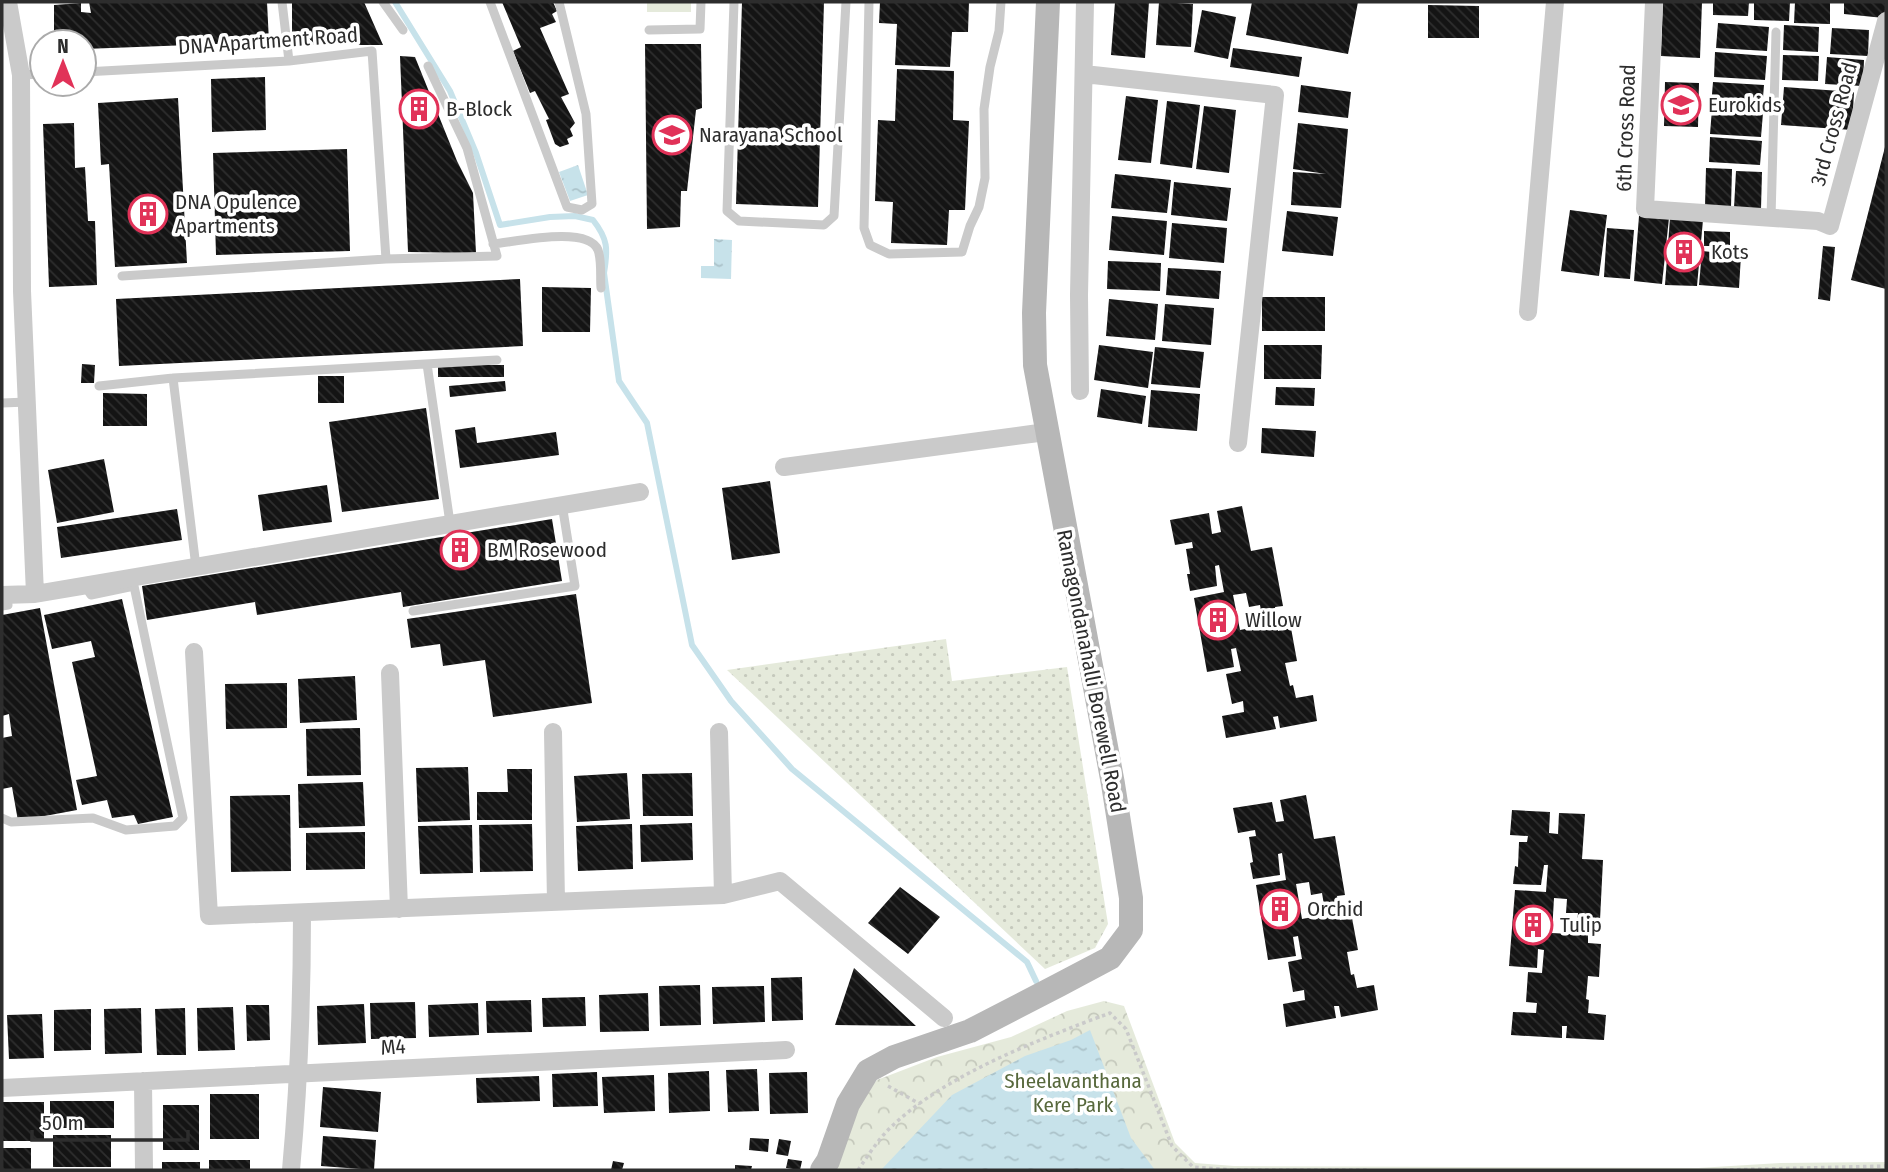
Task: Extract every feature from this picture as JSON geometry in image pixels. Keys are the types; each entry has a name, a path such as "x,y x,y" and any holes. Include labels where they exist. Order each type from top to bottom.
{"street":[{"path":"8,2 21,75 22,292 35,594"},
{"name":"Ramagondanahalli Borewell Road","path":"868,1071 894,1057 970,1031 1110,958 1131,930 1131,898 1114,784 1035,365 1034,313 1048,2"},
{"path":"1080,391 1079,295 1085,2"},
{"path":"1528,312 1555,2"},
{"name":"6th Cross Road","path":"1654,2 1645,209 1818,221"},
{"name":"3rd Cross Road","path":"1818,221 1830,226 1886,22"},
{"path":"1084,74 1275,95 1238,443"},
{"path":"784,467 1046,432"},
{"path":"3,599 640,492"},
{"path":"194,652 209,916 723,895 780,881 944,1018"},
{"path":"390,673 399,909"},
{"path":"553,732 556,902"},
{"path":"719,732 723,895"},
{"path":"291,1170 300,1074 302,913"},
{"name":"M4","path":"2,1088 786,1050"},
{"path":"822,1170 828,1161 848,1104 868,1071"},
{"path":"143,1082 144,1170"}],"lane":[{"path":"282,2 289,61"},
{"path":"383,2 403,30"},
{"path":"490,2 567,207 582,210 592,204 586,114 559,2"},
{"path":"649,30 700,29 701,2"},
{"path":"734,2 727,211 739,221 824,225 834,216 846,2"},
{"path":"869,2 864,228 870,245 889,254 944,254 962,253 979,207 985,178 984,109 999,31 1001,2"},
{"path":"1771,218 1776,32"},
{"name":"DNA Apartment Road","path":"98,71 289,61 372,51 386,259"},
{"path":"122,276 386,259 497,256 467,148 428,66"},
{"path":"21,75 28,75"},
{"path":"493,244 577,236 594,244 598,250 601,288"},
{"path":"99,386 173,378 497,360"},
{"path":"427,364 450,523"},
{"path":"173,378 196,567"},
{"path":"2,403 27,402"},
{"path":"413,611 575,586 562,504"},
{"path":"2,818 11,822 93,818 126,830 174,826 183,818 134,586 90,595 85,586"}],"path":[{"path":"858,1170 887,1132 919,1104 969,1074 1019,1050 1110,1013 1126,1029 1172,1146 1193,1167 1234,1170 1370,1170"},
{"path":"868,1071 877,1080 919,1104"},
{"path":"1723,1170 1886,1166"}],"green space":[{"path":"647,2 691,2 691,12 647,12"},
{"path":"946,639 952,681 1067,667 1108,924 1095,948 1045,969 727,670"},
{"name":"Sheelavanthana Kere Park","path":"1104,1001 1124,1006 1175,1143 1195,1163 1234,1166 1698,1168 1780,1163 1886,1162 1886,1170 833,1170 859,1100 877,1080 937,1057 1011,1037 1067,1011"}],"water":[{"path":"578,165 588,195 570,201 559,172"},
{"path":"714,239 732,240 731,279 701,278 701,266 714,266"},
{"path":"1090,1030 1131,1138 1155,1170 881,1170 952,1095 1025,1056 1071,1040"}],"building":[{"path":"89,2 267,2 269,42 98,48 98,28 54,28 54,5 81,3 81,12 91,13"},
{"path":"292,2 364,2 383,45 292,45"},
{"path":"502,2 553,2 557,11 552,14 556,22 540,28 569,94 561,97 575,123 570,129 573,136 567,139 569,144 560,147 555,144 546,120 549,119 535,91 530,93 513,51 521,47"},
{"path":"742,2 824,2 818,207 736,204"},
{"path":"880,2 969,2 968,32 952,32 950,67 895,65 897,24 879,23"},
{"path":"1115,2 1149,2 1145,58 1111,55"},
{"path":"1159,2 1193,4 1191,47 1156,45"},
{"path":"1252,2 1358,2 1348,54 1246,35"},
{"path":"1663,2 1702,2 1700,58 1661,56"},
{"path":"1713,2 1749,2 1748,16 1713,15"},
{"path":"1754,2 1790,2 1789,21 1754,20"},
{"path":"1795,2 1830,2 1830,24 1794,23"},
{"path":"1844,2 1886,2 1884,18 1844,14"},
{"path":"1428,5 1479,6 1479,38 1428,38"},
{"path":"1202,10 1236,17 1228,59 1194,52"},
{"path":"1718,23 1769,27 1767,51 1716,48"},
{"path":"1784,25 1819,27 1818,52 1783,50"},
{"path":"1832,28 1869,30 1868,56 1830,54"},
{"path":"645,44 701,44 702,108 696,110 687,191 681,191 680,227 647,229"},
{"path":"1233,48 1302,57 1299,77 1230,67"},
{"path":"1715,52 1767,56 1765,80 1714,77"},
{"path":"1783,55 1819,56 1818,81 1782,80"},
{"name":"B-Block","path":"400,56 415,57 457,161 473,193 476,253 408,252"},
{"path":"1827,57 1864,60 1863,86 1825,84"},
{"path":"897,69 954,71 953,120 969,121 965,210 949,210 947,245 891,243 893,202 875,201 878,120 895,121"},
{"path":"265,77 266,130 212,132 211,79"},
{"name":"Eurokids","path":"1665,82 1699,83 1698,127 1664,126"},
{"path":"1713,82 1764,85 1762,110 1711,106"},
{"path":"1301,85 1351,92 1348,118 1298,112"},
{"path":"1784,87 1854,92 1852,130 1781,125"},
{"path":"1126,96 1158,100 1151,163 1118,160"},
{"name":"DNA Opulence Apartments","path":"178,98 187,263 115,267 109,164 101,165 98,103"},
{"path":"1167,101 1200,105 1192,168 1160,164"},
{"path":"1204,106 1236,110 1229,173 1196,169"},
{"path":"1712,109 1763,113 1761,137 1710,134"},
{"path":"74,123 75,168 85,167 88,221 95,221 97,285 49,287 43,124"},
{"path":"1298,123 1348,129 1341,208 1291,205 1293,172 1326,174 1293,169"},
{"path":"1710,137 1762,141 1760,165 1709,162"},
{"path":"1886,147 1886,289 1851,280"},
{"path":"347,149 350,251 216,255 213,153"},
{"path":"1706,168 1732,169 1731,207 1705,206"},
{"path":"1736,171 1762,172 1761,209 1734,208"},
{"path":"1115,174 1171,180 1167,213 1111,208"},
{"path":"1174,182 1231,188 1227,221 1171,215"},
{"path":"1570,210 1607,215 1599,276 1561,271"},
{"path":"1287,211 1338,217 1333,256 1282,251"},
{"path":"1112,216 1167,221 1164,255 1109,250"},
{"path":"1639,216 1669,218 1662,284 1634,281"},
{"name":"Kots","path":"1670,218 1703,220 1697,286 1665,285"},
{"path":"1172,223 1227,228 1224,263 1169,258"},
{"path":"1607,228 1634,230 1630,279 1604,277"},
{"path":"1704,231 1730,232 1730,246 1704,246"},
{"path":"1823,246 1835,247 1830,301 1818,299"},
{"path":"1702,251 1741,255 1739,288 1699,285"},
{"path":"1108,261 1161,263 1160,291 1107,289"},
{"path":"1168,268 1221,271 1219,299 1166,295"},
{"path":"520,279 523,346 119,366 116,299"},
{"path":"542,287 591,288 590,332 542,332"},
{"path":"1262,297 1325,297 1325,331 1262,331"},
{"path":"1109,299 1158,304 1155,340 1106,336"},
{"path":"1165,304 1214,308 1211,345 1162,341"},
{"path":"1099,345 1153,352 1148,388 1094,380"},
{"path":"1264,345 1322,345 1321,379 1264,379"},
{"path":"1155,347 1204,352 1200,388 1151,384"},
{"path":"82,364 95,365 94,383 81,383"},
{"path":"438,365 504,365 504,377 438,377"},
{"path":"318,376 344,376 344,403 318,403"},
{"path":"505,381 506,391 450,397 449,386"},
{"path":"1276,387 1315,388 1314,406 1275,405"},
{"path":"1101,389 1146,396 1142,424 1097,417"},
{"path":"1151,390 1200,394 1197,431 1148,427"},
{"path":"103,393 147,394 147,426 103,426"},
{"path":"426,408 439,499 342,512 329,422"},
{"path":"475,427 477,443 556,432 559,455 460,468 455,430"},
{"path":"1262,428 1316,431 1314,457 1261,453"},
{"path":"104,459 114,512 57,523 48,470"},
{"path":"770,481 780,553 732,560 722,488"},
{"path":"327,485 332,522 263,531 258,495"},
{"name":"Willow","path":"1242,506 1251,551 1272,547 1283,606 1275,607 1276,613 1262,616 1260,605 1249,607 1246,593 1233,595 1240,630 1276,623 1278,631 1291,628 1297,661 1285,663 1290,686 1293,685 1296,698 1313,695 1317,721 1280,728 1278,716 1273,717 1276,729 1226,738 1222,716 1244,712 1243,701 1232,704 1226,674 1241,671 1236,648 1231,649 1234,667 1207,672 1194,598 1224,592 1219,565 1215,566 1217,586 1190,591 1186,549 1193,548 1192,542 1175,545 1170,520 1209,513 1212,534 1221,532 1217,511"},
{"path":"177,509 182,540 61,558 57,527"},
{"name":"BM Rosewood","path":"552,519 562,581 403,607 401,592 257,615 255,602 147,620 142,586"},
{"path":"576,594 592,703 493,717 485,660 443,666 440,644 411,648 407,619"},
{"path":"122,599 173,817 138,824 134,815 112,818 107,800 82,805 76,780 97,776 72,662 95,657 91,641 52,649 44,615"},
{"path":"40,608 77,810 18,821 12,787 2,789 2,738 12,736 9,714 2,716 2,615"},
{"path":"355,676 357,720 300,723 298,679"},
{"path":"287,683 287,728 226,729 225,684"},
{"path":"360,728 361,775 307,776 306,729"},
{"path":"468,767 470,820 418,822 416,768"},
{"path":"507,769 532,769 532,820 477,820 477,792 508,792"},
{"path":"627,773 630,819 577,822 574,776"},
{"path":"692,773 693,816 643,816 642,774"},
{"path":"363,782 365,826 299,828 298,784"},
{"path":"290,795 291,871 231,872 230,796"},
{"name":"Orchid","path":"1306,795 1314,839 1335,836 1345,895 1337,896 1338,902 1324,905 1322,893 1311,895 1309,882 1296,884 1302,919 1338,912 1340,920 1352,918 1358,950 1347,952 1351,975 1354,974 1357,988 1374,985 1378,1010 1341,1017 1339,1006 1334,1006 1336,1018 1286,1027 1283,1004 1305,1000 1304,990 1293,992 1288,962 1302,959 1298,936 1293,937 1296,956 1268,960 1256,885 1286,880 1282,853 1278,854 1280,875 1253,879 1249,837 1256,836 1255,830 1238,833 1233,808 1272,802 1276,822 1284,821 1280,800"},
{"name":"Tulip","path":"1512,810 1550,812 1549,833 1558,834 1559,813 1585,814 1582,859 1603,860 1600,920 1591,920 1590,926 1577,925 1578,913 1566,913 1567,899 1554,898 1552,933 1588,935 1588,943 1601,944 1599,977 1588,976 1586,999 1589,1000 1588,1013 1606,1015 1604,1040 1566,1038 1567,1026 1562,1026 1562,1038 1511,1035 1513,1012 1536,1013 1537,1003 1526,1002 1528,972 1542,973 1544,950 1538,949 1537,968 1509,966 1515,890 1546,892 1548,865 1544,865 1541,885 1513,884 1515,866 1518,867 1519,842 1527,842 1528,836 1510,835"},
{"path":"692,823 693,860 641,862 640,825"},
{"path":"532,824 533,871 480,872 479,825"},
{"path":"632,824 633,869 578,871 576,826"},
{"path":"472,825 473,873 420,874 418,826"},
{"path":"365,832 365,869 306,870 306,833"},
{"path":"900,887 940,917 908,954 868,923"},
{"path":"854,968 916,1026 835,1025"},
{"path":"802,977 803,1020 772,1021 771,978"},
{"path":"700,985 701,1025 660,1026 659,986"},
{"path":"764,986 765,1022 713,1024 712,987"},
{"path":"648,993 649,1031 600,1032 599,995"},
{"path":"585,997 586,1026 543,1027 542,998"},
{"path":"531,1000 532,1032 487,1033 486,1001"},
{"path":"415,1002 416,1038 371,1039 370,1003"},
{"path":"478,1003 479,1035 429,1037 428,1005"},
{"path":"364,1004 366,1043 318,1045 317,1006"},
{"path":"246,1005 269,1005 270,1040 247,1041"},
{"path":"233,1007 235,1050 198,1051 197,1008"},
{"path":"141,1008 142,1053 105,1054 104,1009"},
{"path":"185,1008 186,1055 157,1055 155,1009"},
{"path":"91,1009 91,1050 54,1051 54,1010"},
{"path":"42,1014 44,1058 9,1059 7,1015"},
{"path":"757,1069 759,1111 728,1112 726,1070"},
{"path":"709,1071 710,1111 669,1113 668,1073"},
{"path":"597,1072 598,1106 553,1107 552,1074"},
{"path":"807,1072 808,1113 770,1114 769,1073"},
{"path":"654,1075 655,1111 604,1113 602,1077"},
{"path":"539,1076 540,1101 477,1103 476,1078"},
{"path":"323,1087 381,1092 378,1132 320,1127"},
{"path":"210,1094 259,1094 259,1139 210,1139"},
{"path":"50,1101 114,1101 114,1128 50,1128"},
{"path":"2,1102 44,1102 44,1141 2,1141"},
{"path":"163,1105 199,1105 199,1150 163,1150"},
{"path":"53,1135 111,1135 111,1167 53,1167"},
{"path":"323,1136 376,1140 374,1170 321,1166"},
{"path":"750,1138 769,1139 768,1152 749,1150"},
{"path":"779,1139 791,1141 788,1156 776,1154"},
{"path":"2,1148 31,1148 31,1170 2,1170"},
{"path":"788,1159 802,1161 800,1170 786,1168"},
{"path":"209,1160 250,1160 250,1170 209,1170"},
{"path":"613,1161 624,1163 622,1170 611,1170"},
{"path":"162,1162 200,1162 200,1170 162,1170"},
{"path":"735,1165 752,1166 751,1170 735,1170"}],"waterway":[{"path":"395,2 450,91 476,153 500,225 575,216 593,220 602,233 606,245 604,273 619,381 647,423 692,645 731,701 792,769 1027,962 1036,981"}],"place":[{"name":"Eurokids","path":"1681,105"},
{"name":"B-Block","path":"419,109"},
{"name":"Narayana School","path":"672,135"},
{"name":"DNA Opulence Apartments","path":"148,214"},
{"name":"Kots","path":"1684,252"},
{"name":"BM Rosewood","path":"460,550"},
{"name":"Willow","path":"1218,620"},
{"name":"Orchid","path":"1280,909"},
{"name":"Tulip","path":"1533,925"}]}
